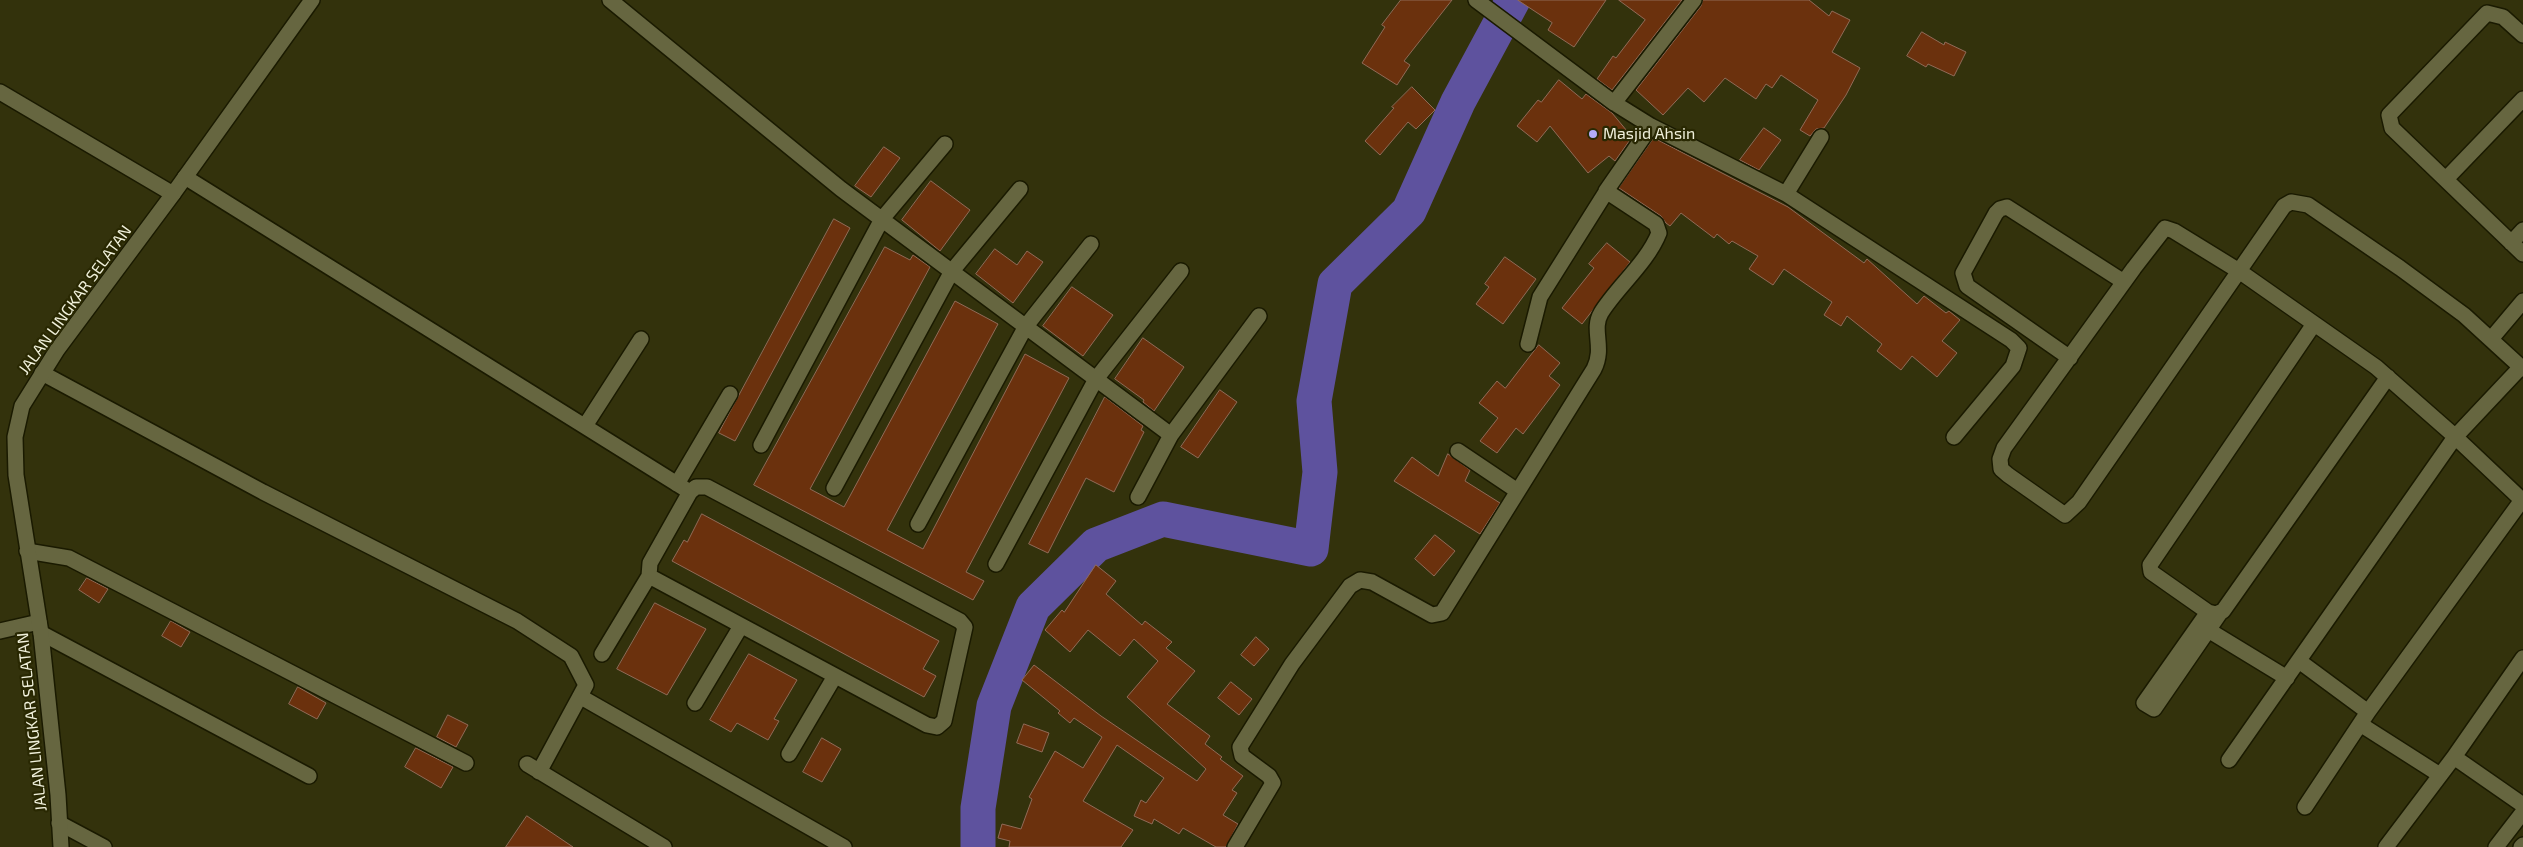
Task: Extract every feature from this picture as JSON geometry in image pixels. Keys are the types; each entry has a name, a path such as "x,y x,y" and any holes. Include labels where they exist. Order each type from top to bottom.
{"street":[{"name":"JALAN LINGKAR SELATAN","path":"60,847 40,627 16,475 15,437 22,406 42,373 312,0"},
{"path":"610,0 841,189 1171,434"},
{"path":"1476,0 1614,103 1651,126 1786,194 2011,340 2019,348 2018,357 2013,366 1954,437"},
{"path":"1614,103 1694,0"},
{"path":"2523,35 2503,18 2486,13 2389,115 2392,128 2523,254"},
{"path":"0,92 173,194"},
{"path":"2446,179 2523,99"},
{"path":"1528,344 1540,297 1606,192 1651,126"},
{"path":"1786,194 1821,137"},
{"path":"761,445 882,219 945,144"},
{"path":"185,177 684,488 707,486 960,621 965,627 944,721 937,727 927,725 649,576"},
{"path":"834,488 952,271 1020,188"},
{"path":"1235,847 1273,783 1270,776 1242,756 1240,747 1292,664 1350,586 1358,581 1369,580 1430,614 1441,614 1516,490 1597,363 1600,345 1597,326 1601,313 1626,284 1659,234 1659,228 1656,224 1606,192"},
{"path":"2229,760 2456,437 2522,368 2464,315 2400,268 2308,205 2297,202 2284,206 2239,271 2080,502 2065,515 2022,486 2001,468 2000,464 2004,448 2165,228 2174,231 2239,271 2388,377 2456,437 2523,500 2364,718 2305,806"},
{"path":"2070,358 1967,286 1964,282 1963,273 2000,208 2007,207 2124,282"},
{"path":"2511,243 2523,230"},
{"path":"918,524 1026,326 1091,244"},
{"path":"996,564 1096,379 1181,271"},
{"path":"2491,339 2523,301"},
{"path":"1138,497 1171,434 1259,316"},
{"path":"2286,678 2209,620 2151,572 2150,565 2314,324"},
{"path":"585,426 641,339"},
{"path":"42,373 263,492 518,621 571,656 586,685 581,696 533,768 664,847"},
{"path":"2209,620 2154,709 2144,703 2209,620 2388,377"},
{"path":"602,654 649,576 650,563 730,394"},
{"path":"1458,451 1516,490"},
{"path":"27,551 69,558 466,764"},
{"path":"695,704 741,626"},
{"path":"0,631 40,627 309,776"},
{"path":"2386,847 2454,757 2523,658"},
{"path":"2299,661 2364,718 2440,775"},
{"path":"789,754 835,676"},
{"path":"581,696 839,846"},
{"path":"2454,757 2523,805"},
{"path":"2496,847 2523,812"},
{"path":"59,823 104,847"}],"building":[{"path":"1401,0 1452,0 1404,61 1410,65 1397,85 1362,63 1385,27 1382,25"},
{"path":"1518,0 1606,0 1574,47 1548,30 1552,23"},
{"path":"1619,0 1682,0 1612,90 1597,79 1613,56 1616,58 1645,20"},
{"path":"1703,0 1809,0 1829,16 1832,11 1850,20 1832,52 1860,68 1846,95 1824,128 1816,129 1810,136 1800,130 1818,100 1781,75 1772,88 1766,84 1756,99 1725,78 1704,102 1688,88 1663,115 1636,90 1701,6"},
{"path":"1922,32 1944,45 1945,42 1966,52 1954,76 1928,64 1926,67 1907,56"},
{"path":"1559,80 1582,99 1586,94 1612,113 1632,137 1615,161 1609,156 1588,173 1550,126 1537,142 1517,126 1538,100 1541,102"},
{"path":"1412,87 1435,110 1416,129 1408,122 1380,155 1365,141 1394,108 1392,107"},
{"path":"1764,128 1781,140 1759,170 1740,160"},
{"path":"1654,138 1788,207 1864,263 1867,259 1917,304 1924,296 1946,313 1949,311 1960,320 1942,341 1957,353 1937,377 1912,356 1901,370 1877,351 1882,344 1847,316 1841,326 1824,315 1832,302 1784,269 1773,285 1749,269 1758,256 1732,241 1729,244 1717,234 1714,238 1681,213 1670,226 1661,216 1619,188"},
{"path":"884,147 900,158 871,197 855,186"},
{"path":"931,181 970,210 940,251 902,220"},
{"path":"834,219 850,228 735,441 719,433"},
{"path":"1607,243 1630,262 1582,324 1562,308 1594,268 1589,264"},
{"path":"885,247 910,260 913,255 930,267 810,489 844,507 955,301 998,324 887,530 923,549 1025,354 1069,378 966,572 984,581 973,600 754,485"},
{"path":"995,249 1017,265 1027,251 1043,262 1013,303 976,274"},
{"path":"1505,257 1536,279 1503,324 1476,304 1489,287 1485,284"},
{"path":"1072,287 1113,315 1083,356 1043,326"},
{"path":"1143,338 1184,367 1154,411 1143,402 1144,400 1115,379"},
{"path":"1539,345 1560,363 1549,376 1560,385 1523,434 1516,428 1497,453 1480,441 1498,418 1479,403 1497,381 1505,388"},
{"path":"1220,390 1237,402 1198,458 1181,447"},
{"path":"1105,397 1143,426 1141,430 1144,432 1114,492 1086,478 1048,553 1029,544"},
{"path":"1448,454 1470,470 1465,481 1500,503 1480,534 1394,481 1412,457 1438,476"},
{"path":"702,514 939,641 923,669 936,676 924,697 672,561 684,540 687,542"},
{"path":"1435,535 1455,551 1434,576 1415,559"},
{"path":"1096,565 1116,581 1106,594 1142,625 1145,621 1172,642 1166,648 1195,671 1167,704 1210,736 1205,744 1222,757 1220,759 1243,776 1232,790 1237,793 1223,815 1238,824 1226,847 1216,847 1183,828 1179,834 1154,819 1152,824 1134,816 1141,800 1146,803 1164,778 1117,745 1083,801 1133,830 1121,847 1009,847 1010,841 998,838 1002,824 1021,829 1032,799 1029,797 1055,751 1083,768 1102,737 1074,718 1070,723 1058,713 1060,711 1022,680 1034,665 1101,716 1197,781 1206,769 1127,697 1158,661 1134,639 1120,656 1088,630 1070,652 1045,630 1062,610 1064,612"},
{"path":"87,578 108,589 99,603 79,590"},
{"path":"655,603 706,629 667,695 617,669"},
{"path":"171,621 190,632 181,647 162,636"},
{"path":"1256,637 1269,649 1254,666 1241,655"},
{"path":"749,654 797,680 774,719 779,721 768,740 737,723 731,732 710,720"},
{"path":"1231,682 1252,699 1239,715 1218,698"},
{"path":"298,687 326,703 317,719 289,704"},
{"path":"448,715 468,725 456,747 437,737"},
{"path":"1024,724 1049,733 1042,752 1017,743"},
{"path":"822,738 841,749 822,782 803,772"},
{"path":"416,748 453,767 441,788 405,767"},
{"path":"527,816 573,847 506,847"}],"waterway":[{"path":"978,847 978,808 994,706 1033,607 1096,545 1163,519 1311,549 1320,472 1314,401 1335,284 1409,211 1458,102 1513,0"}],"place":[{"name":"Masjid Ahsin","path":"1593,134"}]}
